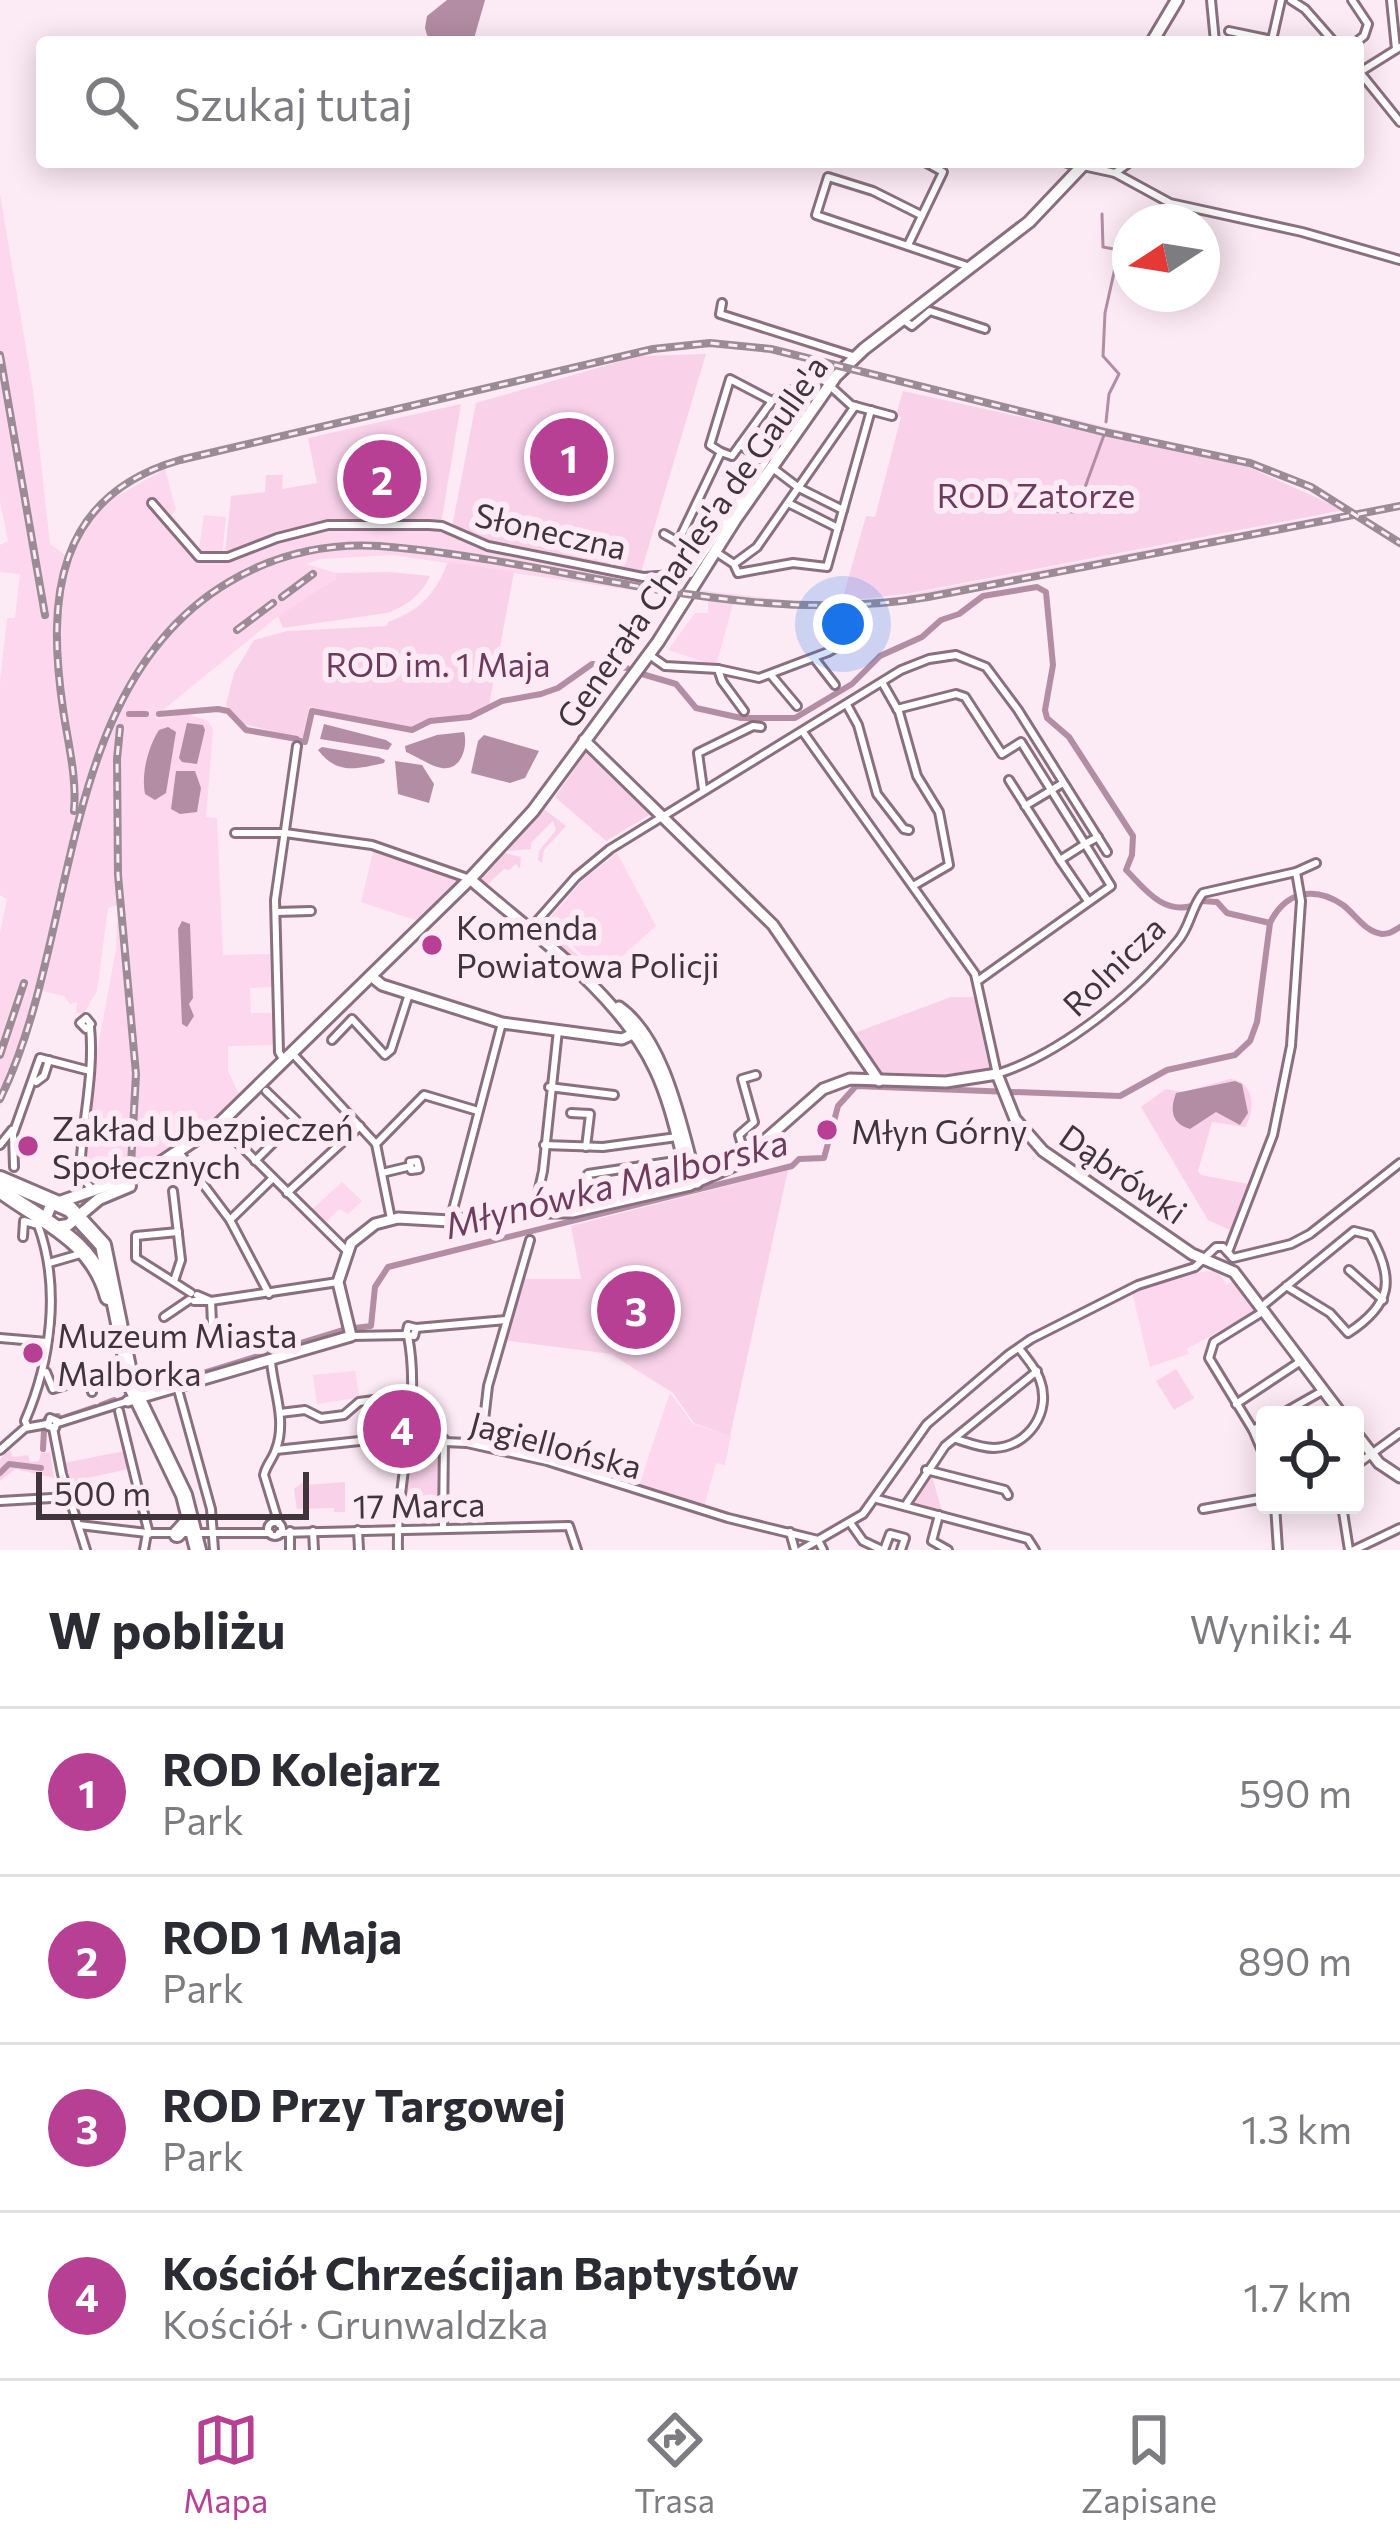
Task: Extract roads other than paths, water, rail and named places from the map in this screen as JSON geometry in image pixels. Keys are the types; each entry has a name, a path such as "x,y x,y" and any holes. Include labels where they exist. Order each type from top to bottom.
{"main road":[{"path":"1156,36 1177,0"},
{"name":"Generała Charles'a de Gaulle'a","path":"58,1201 75,1215 180,1154 219,1124 470,879 533,811 648,655 769,464 828,387 902,319 1029,222 1080,168"},
{"path":"14,1167 1,1183 19,1196 75,1215"},
{"path":"14,1167 19,1196"},
{"path":"0,1203 19,1196 58,1201 107,1254 128,1374 128,1404"},
{"path":"58,1201 48,1207 75,1215"},
{"path":"75,1215 79,1250 107,1294 128,1404 167,1473 192,1536"}],"street":[{"path":"1211,0 1214,36"},
{"path":"1273,36 1281,0"},
{"path":"1291,0 1305,4 1329,36"},
{"path":"1352,0 1367,24 1364,36"},
{"path":"1364,68 1398,48 1391,0"},
{"path":"1229,32 1250,36"},
{"path":"1364,77 1400,122"},
{"path":"908,245 943,172 936,168"},
{"path":"1095,168 1114,173 1169,203 1302,232 1400,260"},
{"path":"1114,173 1121,168"},
{"path":"920,214 873,191 828,178 816,215 970,267"},
{"path":"722,303 720,314 856,357"},
{"path":"902,319 912,326 931,311 985,329"},
{"path":"772,401 730,379 710,445 732,456 772,401 796,388 808,372 855,406 892,416"},
{"path":"734,563 757,547 855,406"},
{"path":"719,554 734,563 738,572 774,565 827,567 871,410"},
{"path":"740,445 799,488 843,510"},
{"path":"678,542 721,452"},
{"name":"Słoneczna","path":"152,503 199,557 213,559 310,528 436,525 488,547 653,579 690,574 769,464"},
{"path":"788,503 838,528"},
{"path":"664,534 702,555"},
{"path":"648,655 664,666 718,668 759,678 853,638"},
{"path":"529,931 587,866 703,789 914,664 966,656 995,676 1107,852"},
{"path":"814,658 836,685"},
{"path":"718,668 722,682 745,711"},
{"path":"771,675 797,706"},
{"path":"882,683 897,709 913,766 939,812 949,865 913,886"},
{"path":"897,709 960,694 1002,754 1034,735"},
{"path":"847,705 858,725 877,794 909,830"},
{"path":"703,789 698,753 753,726 761,727"},
{"path":"350,1336 338,1282 347,1252 360,1234 392,1219 450,1221 568,1212 693,1184 746,1158 831,1084 850,1079 952,1082 998,1074 979,980 803,732"},
{"path":"584,740 787,940 879,1081"},
{"path":"979,980 1112,886 1021,742"},
{"path":"297,746 276,912 279,1052 376,1144 392,1219"},
{"path":"1009,780 1089,901"},
{"path":"1025,806 1064,783"},
{"path":"235,833 285,832 372,845 470,879 609,1001 637,1032 668,1083 693,1184"},
{"path":"1060,860 1098,837"},
{"name":"Rolnicza","path":"998,1074 1065,1042 1155,966 1183,935 1203,893 1316,863"},
{"path":"1232,1255 1276,1121 1293,1023 1300,893 1296,872"},
{"path":"276,912 311,911"},
{"path":"371,976 379,984 502,1023 627,1039 637,1032"},
{"path":"332,1040 352,1019 385,1055 391,1050 409,994"},
{"path":"450,1221 502,1023"},
{"path":"75,1215 90,1071 87,1028"},
{"path":"534,1212 558,1030"},
{"path":"637,1032 659,1078 693,1184"},
{"path":"0,1144 15,1127 40,1058 90,1071"},
{"name":"Dąbrówki","path":"998,1074 1015,1119 1043,1151 1240,1279 1336,1406"},
{"path":"746,1158 739,1135 754,1122 742,1079 756,1075"},
{"path":"549,1087 614,1095"},
{"path":"255,1161 296,1120 266,1091"},
{"path":"376,1144 422,1096 478,1111"},
{"path":"571,1113 590,1114 586,1147"},
{"path":"219,1124 347,1252"},
{"path":"287,1193 359,1126"},
{"path":"14,1167 15,1127"},
{"path":"544,1145 586,1147 677,1137"},
{"path":"180,1154 230,1220 269,1294"},
{"path":"595,1207 588,1174 669,1162"},
{"path":"790,1532 798,1550 851,1524 877,1499 927,1424 1019,1348 1138,1285 1192,1268 1202,1255 1220,1246 1232,1255 1291,1244 1400,1163"},
{"path":"382,1173 409,1167"},
{"path":"230,1220 273,1178"},
{"path":"173,1191 181,1260 174,1280"},
{"path":"23,1237 23,1221 34,1222 49,1262 44,1369 28,1427"},
{"path":"178,1232 136,1236 134,1252 193,1297 211,1301 338,1282"},
{"path":"1256,1437 1209,1358 1214,1342 1262,1309 1286,1286 1344,1238 1361,1232 1373,1240 1384,1269 1383,1300 1376,1313 1348,1333 1330,1312 1286,1286"},
{"path":"481,1446 488,1386 530,1240"},
{"path":"49,1262 79,1250"},
{"path":"1348,1270 1383,1300"},
{"path":"164,1317 193,1297"},
{"path":"211,1301 212,1324"},
{"path":"0,1450 28,1427 53,1425 128,1404 350,1336 506,1320"},
{"path":"398,1550 410,1438 411,1333"},
{"path":"0,1338 47,1342"},
{"path":"956,1439 996,1448 1025,1436 1038,1420 1043,1404 1036,1371 1019,1348"},
{"path":"271,1357 280,1414 276,1450 264,1475 275,1528"},
{"path":"1236,1403 1301,1361"},
{"path":"44,1369 52,1389 88,1378 92,1392"},
{"path":"905,1506 945,1446 1036,1371"},
{"path":"177,1386 211,1509 214,1550"},
{"path":"1296,1406 1324,1390"},
{"path":"280,1414 305,1411 321,1418 344,1414 359,1402 411,1395"},
{"path":"128,1404 148,1534 144,1550"},
{"path":"53,1425 86,1550"},
{"path":"1364,1461 1400,1433"},
{"path":"443,1528 444,1439"},
{"name":"Jagiellońska","path":"276,1450 444,1439 547,1461 728,1518 818,1540"},
{"path":"1364,1444 1400,1477"},
{"path":"926,1470 1005,1490 1008,1495"},
{"path":"0,1501 69,1497"},
{"path":"877,1499 1034,1546"},
{"path":"1203,1509 1256,1500"},
{"path":"1276,1514 1278,1550"},
{"path":"1343,1514 1352,1550 1400,1528"},
{"path":"938,1515 932,1541 947,1550"},
{"path":"851,1524 863,1541 883,1550 890,1534 905,1538 901,1550"},
{"path":"80,1525 192,1536 275,1528 290,1532 290,1550"},
{"name":"17 Marca","path":"290,1532 569,1526 577,1550"},
{"path":"358,1530 359,1550"},
{"path":"313,1531 314,1550"},
{"path":"818,1540 824,1550"},
{"path":"858,1550 863,1541"}],"waterway":[{"path":"1102,214 1103,247 1119,250 1105,313 1103,356 1119,374 1109,394 1106,422"},
{"path":"1051,511 1076,512 1104,435"},
{"path":"744,718 795,718 852,684 880,656 922,637 983,596 1037,587 1046,592 1053,665 1047,718 1069,737 1133,836 1126,870 1163,903 1192,906"},
{"path":"300,741 305,742 312,711 412,730 430,721 470,717 502,701 558,688 592,664 627,668"},
{"path":"642,674 676,684 696,708 741,718"},
{"path":"159,714 218,709 228,711 246,730 297,739"},
{"path":"129,714 146,714"},
{"name":"Młynówka Malborska","path":"355,1328 371,1326 375,1287 388,1267 792,1166 799,1159 824,1158 838,1106 856,1086 1120,1096 1167,1070 1235,1055 1250,1041 1257,1022 1270,923 1292,898 1311,894 1332,899 1376,933 1400,927"},
{"path":"1201,901 1217,902 1227,913 1270,923"},
{"name":"Młynówka Malborska","path":"145,1391 346,1329"},
{"name":"Młynówka Malborska","path":"101,1405 114,1400"},
{"name":"Młynówka Malborska","path":"63,1418 95,1407"},
{"name":"Młynówka Malborska","path":"46,1419 58,1416"},
{"name":"Młynówka Malborska","path":"43,1449 44,1430"},
{"name":"Młynówka Malborska","path":"0,1473 9,1464 41,1468"}],"railway":[{"path":"74,811 58,668 60,591 84,526 107,499 138,477 180,460 653,349 710,343 771,349 1104,432 1250,463 1311,487 1400,543"},
{"path":"0,355 45,615"},
{"path":"0,1099 26,1034 101,748 131,683 172,627 229,582 264,565 320,549 379,546 721,599 859,605 928,597 1400,506"},
{"path":"282,597 313,574"},
{"path":"237,630 273,603"},
{"path":"120,728 118,875 136,1074 131,1165"},
{"path":"0,1055 24,983"}],"place":[{"name":"ROD Kolejarz","path":"569,457"},
{"name":"ROD 1 Maja","path":"382,479"},
{"name":"Komenda Powiatowa Policji","path":"432,945"},
{"name":"Młyn Górny","path":"827,1130"},
{"name":"Zakład Ubezpieczeń Społecznych","path":"28,1146"},
{"name":"ROD Przy Targowej","path":"636,1310"},
{"name":"Muzeum Miasta Malborka","path":"33,1353"},
{"name":"Kościół Chrześcijan Baptystów","path":"402,1429"}],"park label":[{"name":"ROD Zatorze","path":"1036,494"},
{"name":"ROD im. 1 Maja","path":"438,663"}]}
